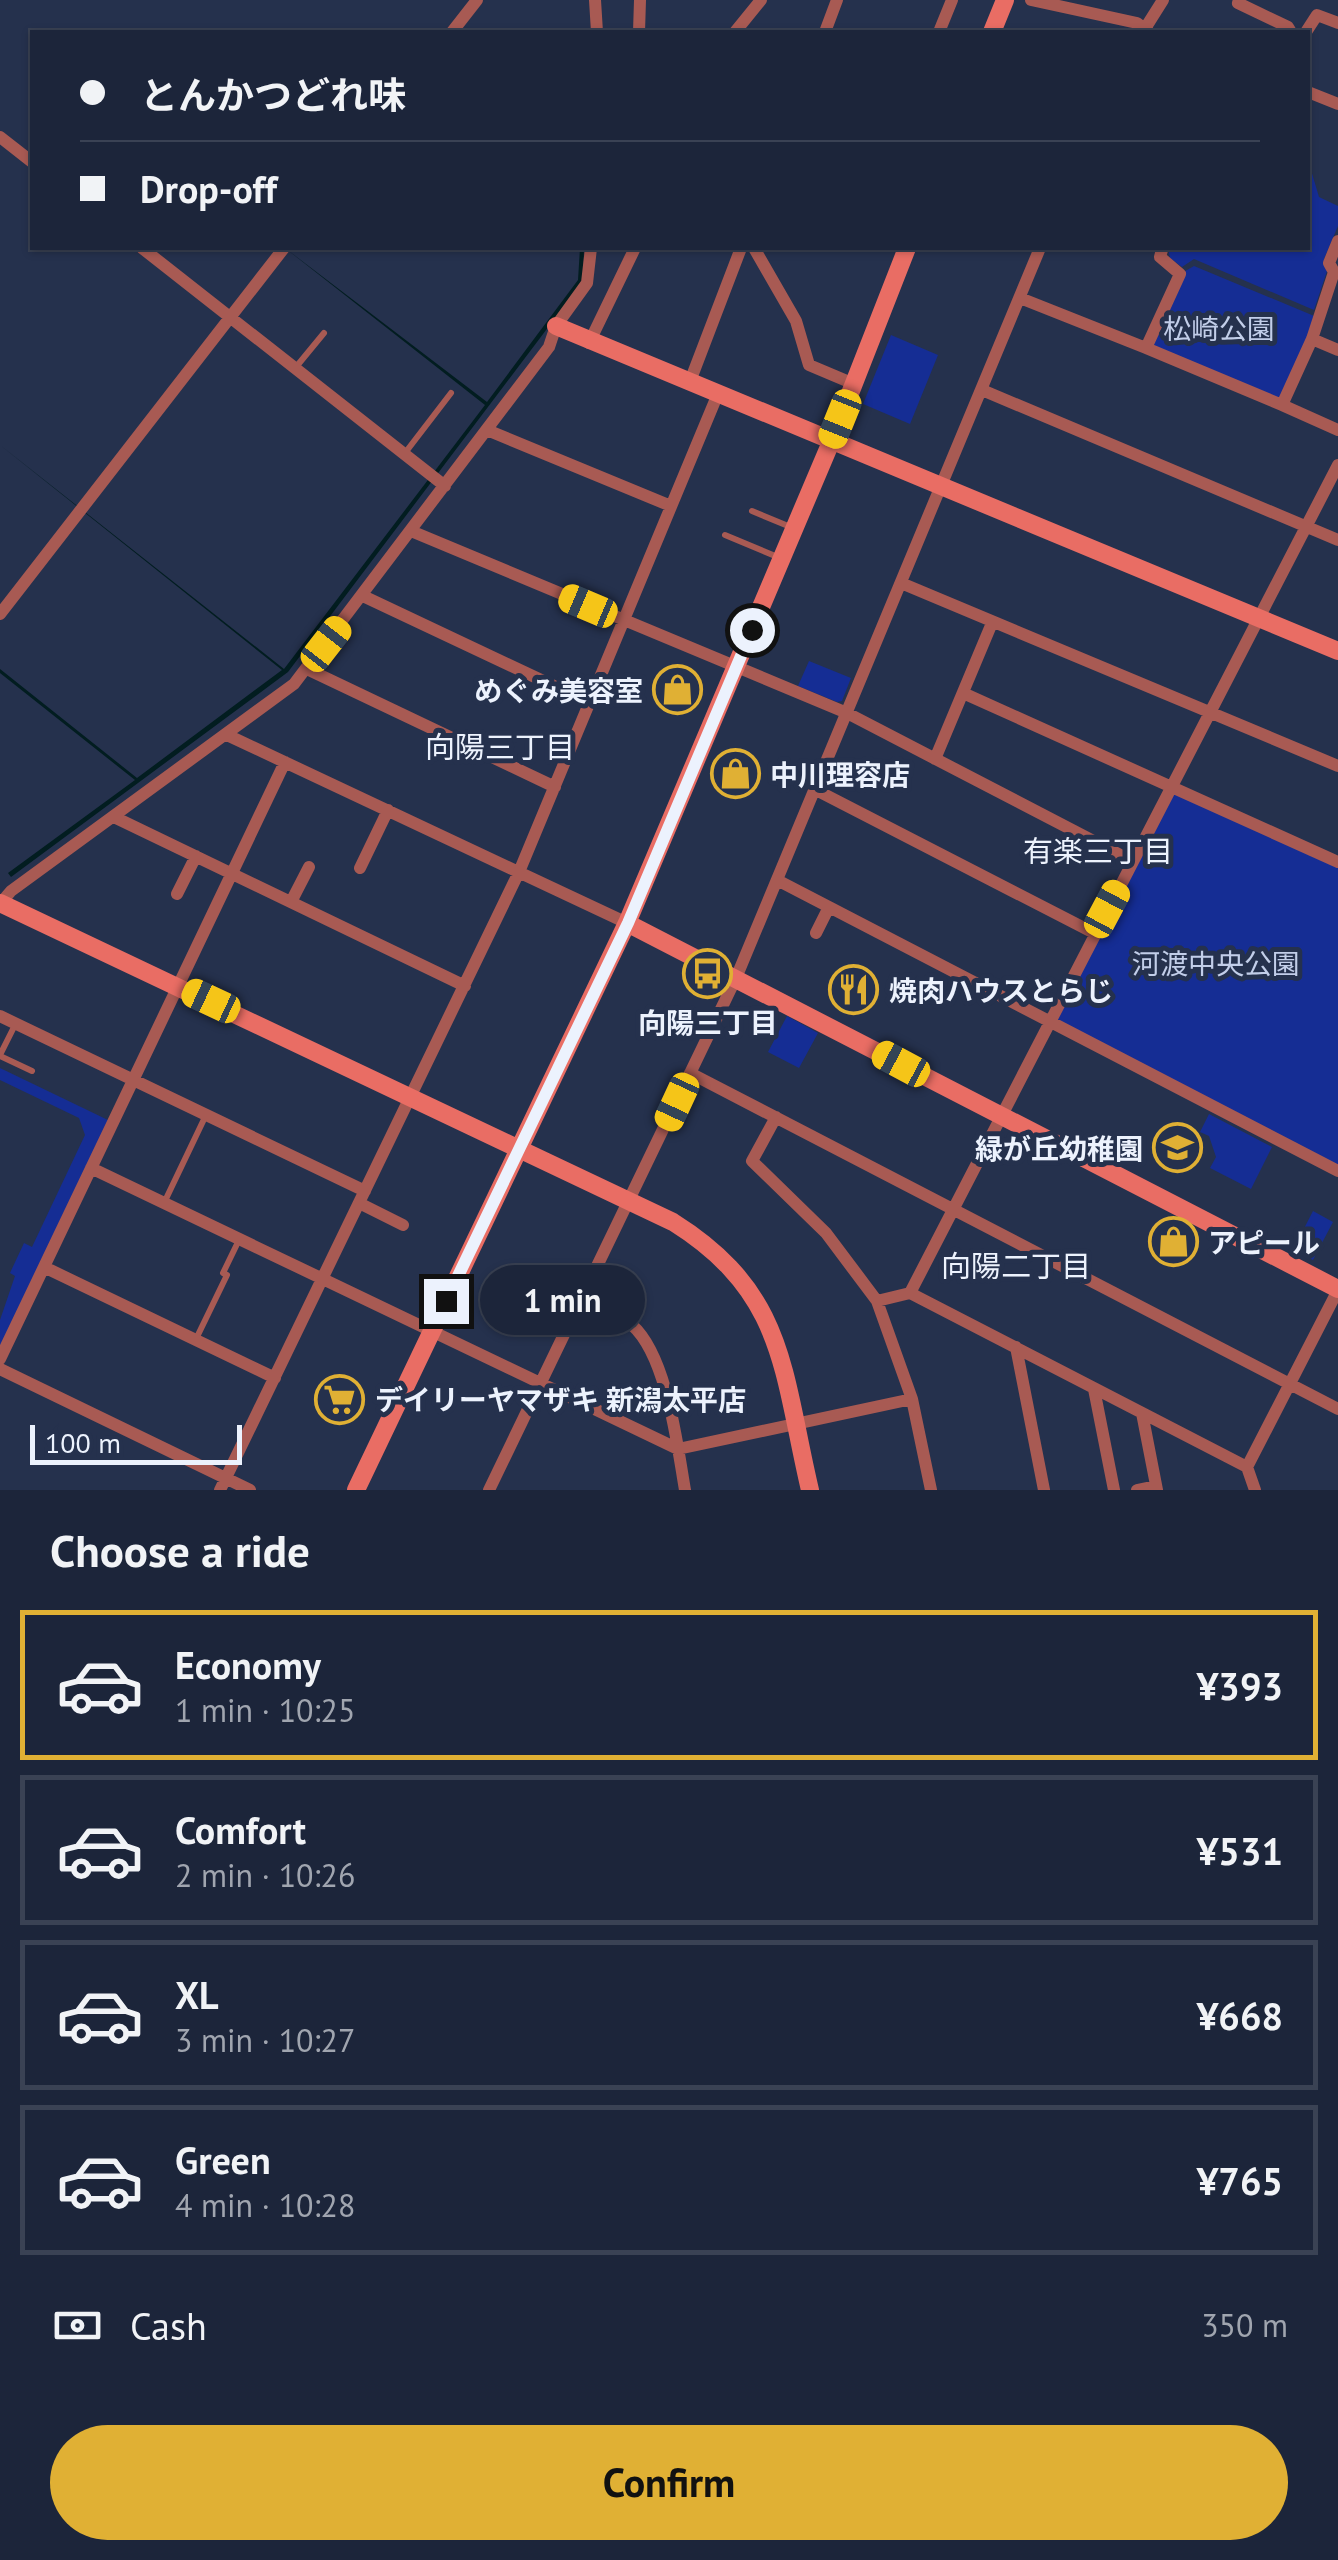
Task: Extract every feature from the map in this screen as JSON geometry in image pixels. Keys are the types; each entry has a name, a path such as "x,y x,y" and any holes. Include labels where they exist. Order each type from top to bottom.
{"street":[{"path":"454,30 476,0"},
{"path":"595,0 597,30"},
{"path":"639,30 640,0"},
{"path":"738,30 761,0"},
{"path":"826,30 837,0"},
{"path":"941,30 952,0"},
{"path":"993,30 1005,0"},
{"path":"1031,0 1102,7 1148,30 1163,0"},
{"path":"1239,0 1238,4 1290,30"},
{"path":"1307,30 1316,15 1338,23"},
{"path":"1310,93 1338,104"},
{"path":"0,137 30,160"},
{"path":"1282,405 1336,273 1329,263 1338,241"},
{"path":"145,250 445,486"},
{"path":"0,614 281,250"},
{"path":"591,250 587,283 556,326 549,347 294,684 10,891 0,903 411,1096 673,1222 702,1240 750,1288 781,1356 810,1490"},
{"path":"589,343 634,250"},
{"path":"689,384 740,250"},
{"path":"755,250 796,321 809,366 854,384"},
{"path":"356,1490 628,923 831,442 906,250"},
{"path":"496,1488 541,1383 736,978 1039,250"},
{"path":"1146,348 1180,274 1160,257 1162,250"},
{"path":"1020,298 1338,430"},
{"path":"556,326 589,343 1338,651"},
{"path":"1312,339 1338,350"},
{"path":"982,390 1338,540"},
{"path":"223,1484 519,872 717,396"},
{"path":"487,430 671,506"},
{"path":"910,1293 1338,465"},
{"path":"411,531 847,713 1132,861"},
{"path":"901,583 1338,766"},
{"path":"363,596 590,703"},
{"path":"936,759 992,623"},
{"path":"307,668 555,787"},
{"path":"964,693 1338,862"},
{"path":"226,735 628,923 1338,1290 1247,1467 1254,1490"},
{"path":"0,1359 285,762"},
{"path":"816,790 1094,933"},
{"path":"360,868 388,810"},
{"path":"114,816 465,986"},
{"path":"177,894 196,856"},
{"path":"292,902 309,867"},
{"path":"777,880 1338,1171"},
{"path":"816,933 829,907"},
{"path":"0,1016 206,1115 362,1197 404,1225"},
{"path":"690,1073 1338,1409"},
{"path":"776,1117 752,1161 826,1232 877,1301 912,1399 931,1490"},
{"path":"91,1168 678,1449 912,1399"},
{"path":"44,1268 275,1378"},
{"path":"877,1301 910,1293 1247,1467"},
{"path":"584,1296 634,1326 647,1344 658,1368 686,1490"},
{"path":"1016,1347 1044,1490"},
{"path":"0,1369 223,1484 250,1490"},
{"path":"1094,1389 1114,1490"},
{"path":"1138,1490 1157,1488 1142,1413"}],"lane":[{"path":"295,368 324,333"},
{"path":"404,454 451,394"},
{"path":"752,511 794,529"},
{"path":"725,535 781,558"},
{"path":"16,1023 0,1056 32,1071"},
{"path":"164,1204 206,1115"},
{"path":"196,1340 239,1240"}],"green space":[{"path":"1310,167 1319,197 1338,206 1338,226 1324,259 1328,268 1314,310 1194,259 1182,267 1170,258 1168,250 1310,250"},
{"name":"松崎公園","path":"1194,266 1319,318 1282,405 1146,348 1180,274"},
{"path":"891,335 938,355 910,424 863,404"},
{"path":"809,661 851,678 842,701 798,686"},
{"name":"河渡中央公園","path":"1170,788 1338,862 1338,1171 1049,1022"},
{"path":"787,1016 818,1033 799,1068 768,1052"},
{"path":"0,1068 110,1121 0,1349 0,1320 15,1276 10,1273 24,1243 32,1247 85,1135 79,1118 0,1080"},
{"path":"1209,1114 1272,1147 1251,1189 1210,1168 1216,1157 1209,1136 1200,1132"},
{"path":"1313,1211 1333,1222 1313,1260 1293,1250"}],"shaded area":[{"path":"288,250 487,402 578,280 580,250 584,250 583,281 288,672 11,877 8,873 135,780 0,673 0,669 137,778 282,670 0,445 284,669 485,405"}],"place":[{"name":"めぐみ美容室","path":"678,690"},
{"name":"中川理容店","path":"735,774"},
{"name":"向陽三丁目","path":"708,974"},
{"name":"焼肉ハウスとらじ","path":"854,990"},
{"name":"緑が丘幼稚園","path":"1178,1148"},
{"name":"アピール","path":"1173,1242"},
{"name":"デイリーヤマザキ 新潟太平店","path":"340,1399"}],"district":[{"name":"向陽三丁目","path":"500,746"},
{"name":"有楽三丁目","path":"1098,850"},
{"name":"向陽二丁目","path":"1016,1265"}],"route":[{"path":"446,1301 628,923 752,630"}]}
